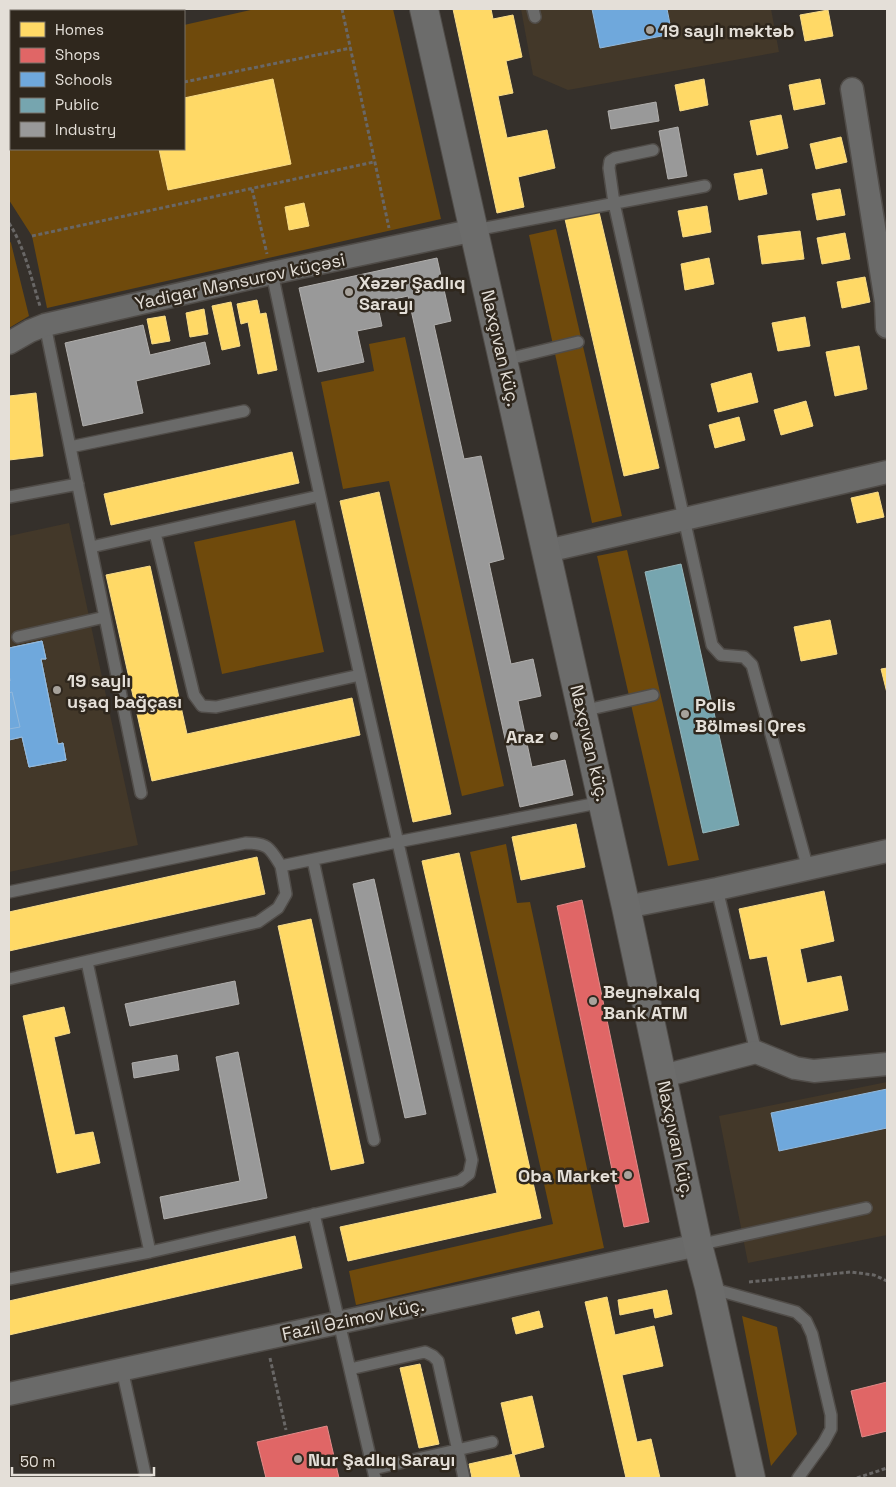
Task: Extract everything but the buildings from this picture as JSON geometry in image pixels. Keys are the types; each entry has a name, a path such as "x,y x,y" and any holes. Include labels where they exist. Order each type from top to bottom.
{"street":[{"name":"Naxçıvan küç.","path":"424,9 603,802 698,1245 751,1478"},
{"path":"852,89 886,302 887,327"},
{"name":"Yadigar Mənsurov küçəsi","path":"9,343 45,325 475,230"},
{"path":"547,551 887,472"},
{"path":"626,907 887,851"},
{"path":"663,1076 756,1052 795,1068 814,1071 887,1064"},
{"name":"Fazil Əzimov küç.","path":"9,1394 698,1245"}],"lane":[{"path":"653,150 615,158 610,161 609,168 614,203 712,645 721,655 744,658 752,665 808,869"},
{"path":"475,230 705,186"},
{"path":"9,1280 150,1252 460,1181 469,1174 472,1160 397,842 319,496 272,274"},
{"path":"45,325 141,793"},
{"path":"504,360 578,342"},
{"path":"70,447 244,411"},
{"path":"9,497 78,484"},
{"path":"91,547 319,496"},
{"path":"155,533 194,695 202,706 216,707 360,675"},
{"path":"18,637 105,617"},
{"path":"582,711 654,695"},
{"path":"281,866 603,802"},
{"path":"9,892 246,843 259,843 271,849 281,866 286,894 278,908 258,922 87,962 9,978"},
{"path":"313,860 374,1140"},
{"path":"717,889 756,1052"},
{"path":"87,962 150,1252"},
{"path":"698,1245 866,1208"},
{"path":"314,1214 374,1474 492,1442"},
{"path":"709,1288 796,1312 806,1321 812,1334 831,1415 831,1429 798,1478"},
{"path":"350,1369 425,1352 434,1356 438,1361 464,1478"},
{"path":"122,1369 146,1478"}],"path":[{"path":"342,9 389,230"},
{"path":"185,82 351,48"},
{"path":"32,236 374,162"},
{"path":"252,188 272,274"},
{"path":"9,223 17,234 45,325"},
{"path":"747,1282 851,1272 874,1275 887,1281"},
{"path":"266,1338 286,1430"},
{"path":"857,1478 887,1468"}],"shaded area":[{"path":"255,9 393,9 441,219 47,308 32,236 9,200 9,66 10,150 185,150 185,25"},
{"name":"19 saylı məktəb","path":"521,9 771,9 779,52 568,90 533,75"},
{"path":"556,229 622,516 592,523 529,235"},
{"path":"9,240 29,316 9,328"},
{"path":"405,337 504,786 462,796 389,481 343,489 321,382 374,371 369,344"},
{"path":"295,520 324,652 222,674 194,542"},
{"name":"19 saylı uşaq bağçası","path":"69,523 138,845 9,872 9,536"},
{"path":"627,550 699,860 668,866 597,556"},
{"path":"506,844 517,903 530,902 604,1248 356,1305 349,1271 553,1224 470,852"},
{"path":"887,1082 887,1235 748,1263 719,1116"},
{"path":"742,1316 777,1327 797,1434 771,1466"}],"place":[{"name":"19 saylı məktəb","path":"650,30"},
{"name":"Xəzər Şadlıq Sarayı","path":"349,292"},
{"name":"19 saylı uşaq bağçası","path":"57,690"},
{"name":"Polis Bölməsi Qres","path":"685,714"},
{"name":"Araz","path":"554,736"},
{"name":"Beynəlxalq Bank ATM","path":"593,1001"},
{"name":"Oba Market","path":"628,1175"},
{"name":"Nur Şadlıq Sarayı","path":"298,1459"}]}
